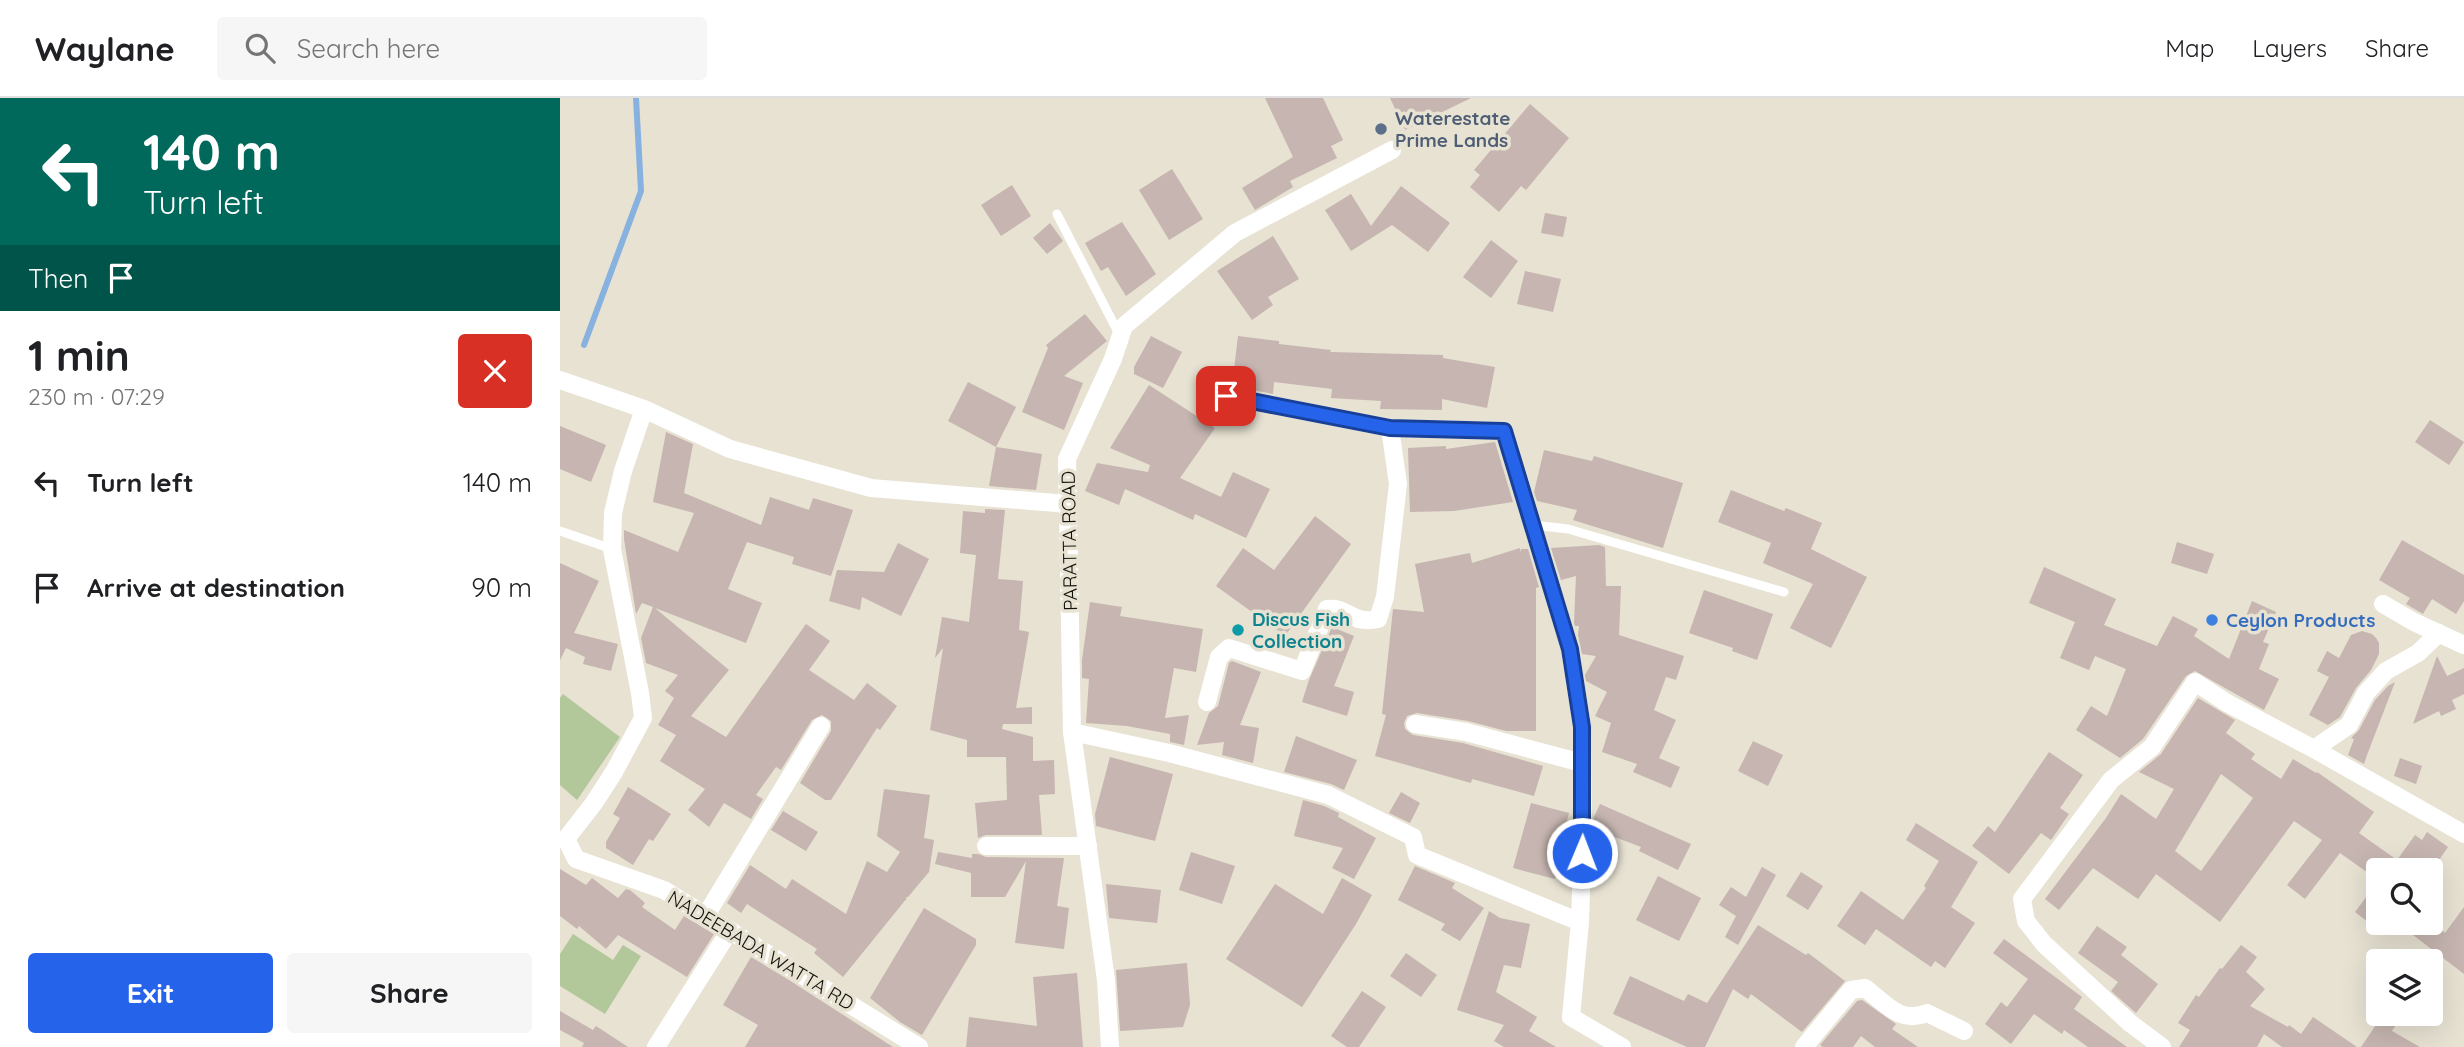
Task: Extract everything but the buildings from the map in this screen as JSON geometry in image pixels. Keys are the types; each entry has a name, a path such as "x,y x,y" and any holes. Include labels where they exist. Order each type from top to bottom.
{"street":[{"name":"PARATTA ROAD","path":"1110,1047 1106,980 1072,732 1067,459 1124,326 1235,233 1392,150"},
{"path":"560,380 644,410 730,449 871,488 1068,504"},
{"path":"1217,389 1226,396 1390,428 1504,431 1570,649 1582,727 1580,922 1571,1017 1622,1047"},
{"name":"NADEEBADA WATTA RD","path":"644,410 623,471 613,513 611,549 643,718 614,772 566,839 576,859 664,890 919,1047"},
{"path":"1207,702 1219,657 1229,648 1302,671 1327,609 1335,607 1363,622 1378,619 1385,597 1398,484 1390,428"},
{"path":"2383,604 2464,645"},
{"path":"2314,749 2348,724 2366,693 2386,671 2418,653 2439,633"},
{"path":"2162,1047 2130,1023 2044,944 2026,921 2022,899 2111,780 2152,747 2195,682 2227,703 2464,834"},
{"path":"1415,724 1466,732 1582,763"},
{"path":"706,915 821,726"},
{"path":"1072,732 1169,753 1328,796 1413,837 1417,855 1580,922"},
{"path":"986,846 1088,846"},
{"path":"656,1047 730,930"},
{"path":"1804,1047 1852,990 1865,988 1904,1017 1914,1018 1927,1013 1964,1031"}],"lane":[{"path":"1057,214 1121,337"},
{"path":"1533,525 1567,528 1784,592"},
{"path":"560,531 611,549"}],"green space":[{"path":"563,694 620,737 577,800 560,785 560,698"},
{"path":"573,934 613,960 623,945 641,956 605,1014 560,986 560,954"}],"waterway":[{"path":"584,345 641,191 636,98"}],"place":[{"name":"Waterestate Prime Lands","path":"1381,129"},
{"name":"Ceylon Products","path":"2212,620"},
{"name":"Discus Fish Collection","path":"1238,630"}],"route":[{"path":"1226,396 1390,428 1504,431 1570,649 1582,727 1582,853"}]}
